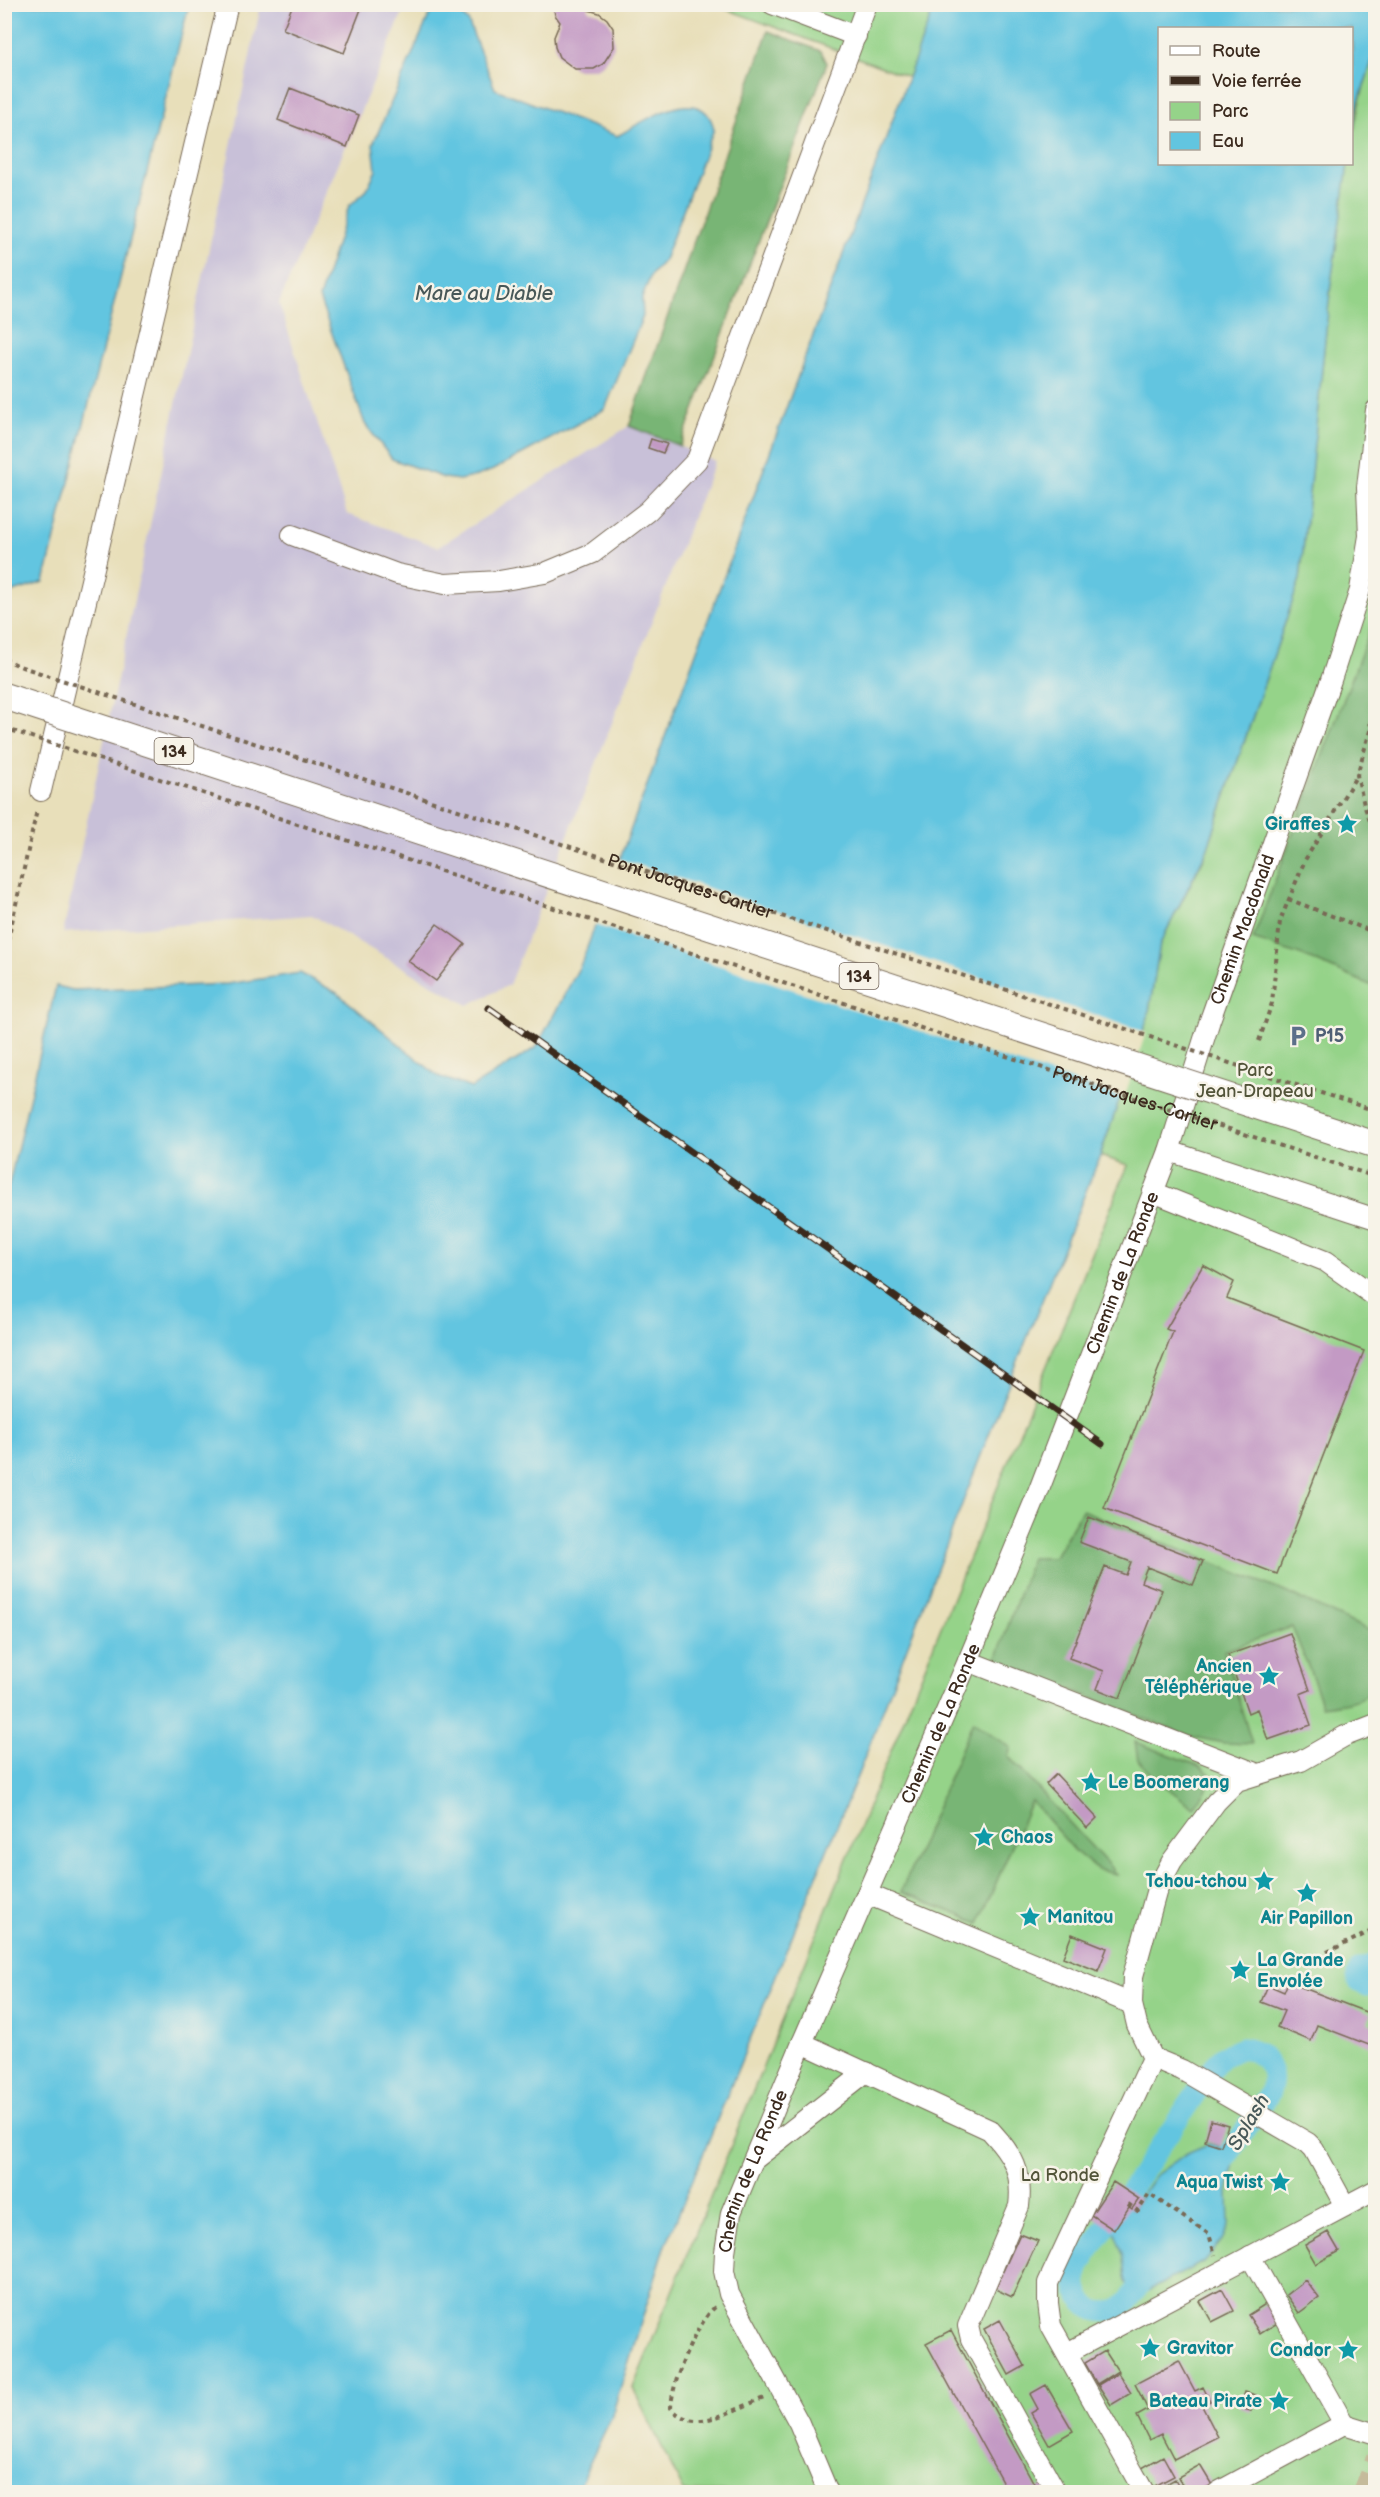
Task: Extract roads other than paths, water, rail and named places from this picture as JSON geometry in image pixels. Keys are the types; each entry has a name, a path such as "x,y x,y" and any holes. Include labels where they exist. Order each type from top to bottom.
{"main road":[{"name":"Pont Jacques-Cartier","path":"4,696 1376,1145"}],"street":[{"path":"41,791 228,4"},
{"path":"772,4 856,36"},
{"path":"292,535 397,574 445,584 499,581 545,573 593,553 648,511 697,460 867,4"},
{"name":"Chemin Macdonald","path":"1169,1151 1210,1020 1331,680 1360,590 1372,536 1367,487 1373,452 1376,410"},
{"path":"1169,1151 1376,1219"},
{"name":"Chemin de La Ronde","path":"828,2493 799,2423 729,2294 724,2271 731,2213 1037,1495 1169,1151"},
{"path":"1153,1192 1325,1261 1376,1297"},
{"path":"968,1661 1258,1774"},
{"path":"1345,2206 1308,2143 1182,2070 1153,2058 1137,2025 1132,2004 1132,1976 1157,1889 1172,1861 1216,1802 1238,1781 1301,1761 1345,1736 1376,1724"},
{"path":"867,1894 1132,2004"},
{"path":"802,2043 990,2130 1004,2144 1015,2164 1021,2187 1019,2206 968,2326 971,2339 1056,2493"},
{"path":"1144,2493 1051,2326 1048,2283 1153,2058"},
{"path":"753,2161 866,2072"},
{"path":"1067,2353 1376,2190"},
{"path":"1250,2256 1344,2424 1376,2434"},
{"path":"1218,2493 1344,2424"}],"water":[{"path":"4,5 189,5 44,582 5,595"},
{"path":"935,5 1375,5 1375,52 1356,110 1353,132 1353,27 1158,27 1158,165 1348,165 1331,283 1300,579 1207,850 1160,944 1148,1017 1100,1156 1001,1403 859,1772 664,2250 611,2418 576,2492 5,2492 4,1205 56,986 73,990 227,984 300,973 337,993 438,1076 471,1088 536,1048 581,964"},
{"name":"Mare au Diable","path":"446,9 459,12 468,21 495,89 617,136 656,115 685,106 698,107 708,114 714,129 664,260 651,275 642,298 643,316 605,409 493,470 459,480 444,478 392,459 365,424 319,298 349,206 366,191 376,170 373,144 429,16 437,10"},
{"path":"1208,2144 1218,2146 1235,2158 1228,2192 1229,2225 1222,2240 1205,2261 1138,2296 1126,2282 1122,2253 1114,2230 1129,2207 1132,2209 1156,2175 1187,2153"}],"waterway":[{"path":"1376,1963 1360,1969 1357,1975 1359,1982 1366,1986 1376,1984"},
{"name":"Splash","path":"1242,2048 1259,2054 1269,2066 1272,2081 1267,2098 1128,2302 1117,2309 1105,2312 1095,2310 1080,2297 1077,2287 1077,2275 1082,2262 1216,2063 1223,2056 1242,2048"}],"tunnel":[{"path":"1363,2492 1376,2458"}],"railway":[{"path":"489,1008 1102,1444"}],"place":[{"name":"Giraffes","path":"1347,824"},
{"name":"P15","path":"1298,1036"},
{"name":"Ancien Téléphérique","path":"1269,1676"},
{"name":"Le Boomerang","path":"1091,1782"},
{"name":"Chaos","path":"984,1837"},
{"name":"Tchou-tchou","path":"1264,1881"},
{"name":"Air Papillon","path":"1307,1893"},
{"name":"Manitou","path":"1030,1917"},
{"name":"La Grande Envolée","path":"1240,1970"},
{"name":"Aqua Twist","path":"1280,2182"},
{"name":"Gravitor","path":"1150,2348"},
{"name":"Condor","path":"1348,2350"},
{"name":"Bateau Pirate","path":"1279,2401"}],"park label":[{"name":"Parc Jean-Drapeau","path":"1255,1080"},
{"name":"La Ronde","path":"1060,2175"}]}
